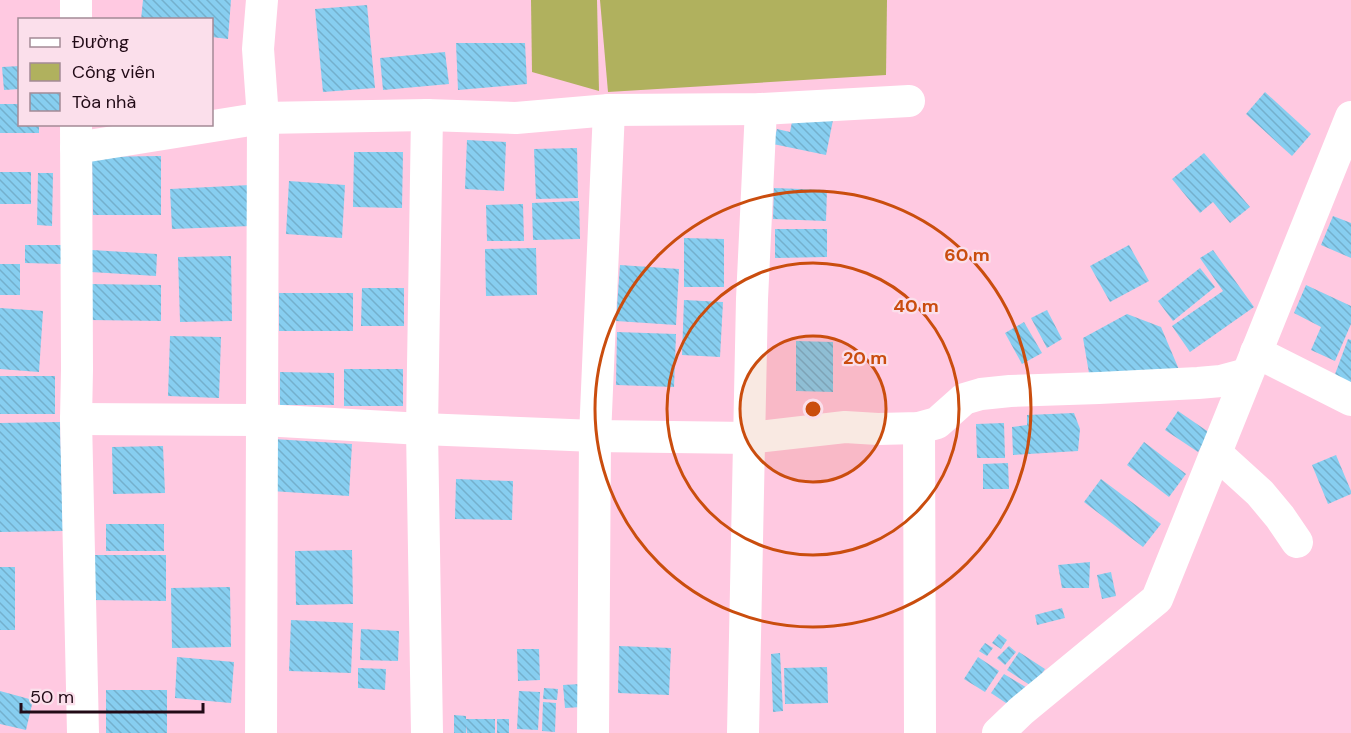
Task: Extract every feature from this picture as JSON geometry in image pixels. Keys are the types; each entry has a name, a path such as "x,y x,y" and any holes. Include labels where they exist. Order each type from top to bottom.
{"street":[{"path":"76,0 76,18"},
{"path":"261,733 263,118 258,49 262,0"},
{"path":"213,123 263,118 427,115 516,118 609,110 761,110 909,101"},
{"path":"593,733 595,436 609,110"},
{"path":"743,733 752,299 761,110"},
{"path":"427,115 422,429 427,733"},
{"path":"998,733 1021,711 1157,599 1351,117"},
{"path":"83,733 76,419 76,136 180,126"},
{"path":"1252,363 1351,400"},
{"path":"76,419 263,420 595,436 749,438 845,427 920,428 937,423 964,399 981,394 1221,381 1252,363"},
{"path":"920,428 920,733"},
{"path":"1216,453 1260,493 1298,542"}],"green space":[{"path":"531,0 597,0 599,91 532,72"},
{"path":"600,0 887,0 886,75 608,92"}],"building":[{"path":"143,0 231,0 228,39 213,37 213,18 141,18"},
{"path":"367,5 375,88 323,92 315,9"},
{"path":"456,43 525,43 527,84 458,90"},
{"path":"445,52 449,84 383,90 380,58"},
{"path":"18,66 18,89 4,90 2,67"},
{"path":"1265,92 1311,134 1292,156 1246,114"},
{"path":"0,104 18,104 18,126 39,126 39,133 0,133"},
{"path":"794,112 833,120 826,155 773,144 777,129 790,132"},
{"path":"467,140 506,142 504,191 465,189"},
{"path":"577,148 578,198 536,199 534,149"},
{"path":"354,152 403,152 402,208 353,207"},
{"path":"1204,153 1250,207 1230,223 1213,202 1200,213 1172,179"},
{"path":"161,156 161,215 93,215 92,157"},
{"path":"0,172 31,172 31,204 0,204"},
{"path":"38,173 53,173 52,226 37,225"},
{"path":"289,181 345,185 342,238 286,234"},
{"path":"250,185 251,226 172,229 170,189"},
{"path":"774,188 827,190 826,221 773,219"},
{"path":"579,201 580,239 533,240 532,203"},
{"path":"523,204 524,241 487,241 486,205"},
{"path":"1333,216 1351,223 1351,258 1321,245"},
{"path":"775,229 827,229 827,257 775,258"},
{"path":"684,238 724,239 724,287 684,287"},
{"path":"25,245 62,245 62,264 25,263"},
{"path":"1129,245 1149,281 1110,302 1090,266"},
{"path":"536,248 537,295 486,296 485,249"},
{"path":"92,250 157,254 156,276 91,272"},
{"path":"1213,250 1254,307 1190,352 1172,326 1223,291 1200,258"},
{"path":"231,256 232,321 180,322 178,257"},
{"path":"0,264 20,264 20,295 0,295"},
{"path":"620,265 679,269 676,325 616,321"},
{"path":"1200,268 1215,287 1173,321 1158,301"},
{"path":"90,284 161,285 161,321 90,320"},
{"path":"1306,285 1351,306 1351,324 1335,361 1311,350 1321,327 1294,313"},
{"path":"362,288 404,288 404,326 361,326"},
{"path":"279,293 353,293 353,331 279,331"},
{"path":"684,300 723,302 720,357 682,355"},
{"path":"0,308 43,311 39,372 0,369"},
{"path":"1047,310 1062,339 1047,348 1031,318"},
{"path":"1127,314 1161,327 1180,372 1090,379 1083,338"},
{"path":"1024,322 1042,353 1022,364 1005,333"},
{"path":"617,332 676,334 674,387 616,385"},
{"path":"170,336 221,337 219,398 168,396"},
{"path":"1348,339 1351,340 1351,383 1334,377"},
{"path":"796,341 833,342 833,392 796,391"},
{"path":"344,369 403,369 403,406 344,406"},
{"path":"280,372 334,373 334,405 280,405"},
{"path":"0,376 55,376 55,414 0,414"},
{"path":"1178,411 1210,433 1198,452 1165,430"},
{"path":"1074,413 1080,429 1078,451 1013,455 1012,427 1027,425 1027,415"},
{"path":"60,422 63,531 0,532 0,423"},
{"path":"1004,423 1005,458 977,458 976,424"},
{"path":"274,439 352,444 349,496 271,491"},
{"path":"1144,442 1186,474 1169,497 1127,465"},
{"path":"163,446 165,493 113,494 112,447"},
{"path":"1336,455 1351,494 1328,504 1312,465"},
{"path":"1008,463 1009,489 983,489 983,464"},
{"path":"456,479 513,481 512,520 455,519"},
{"path":"1101,479 1161,524 1143,547 1084,502"},
{"path":"106,524 164,524 164,551 106,551"},
{"path":"352,550 353,604 296,605 295,551"},
{"path":"90,555 166,555 166,601 91,600"},
{"path":"1090,562 1089,588 1062,588 1058,565"},
{"path":"0,567 15,567 15,630 0,630"},
{"path":"1111,572 1116,596 1102,599 1097,575"},
{"path":"230,587 231,647 172,648 171,588"},
{"path":"1062,608 1065,618 1037,625 1035,615"},
{"path":"291,620 353,623 351,673 289,671"},
{"path":"361,629 399,631 398,661 360,660"},
{"path":"999,634 1007,640 1001,649 992,643"},
{"path":"985,643 993,648 987,656 979,651"},
{"path":"619,646 671,648 669,695 618,693"},
{"path":"1009,646 1016,652 1005,665 997,658"},
{"path":"517,649 539,649 540,680 518,681"},
{"path":"1019,652 1045,669 1033,687 1007,670"},
{"path":"780,653 783,711 773,712 771,654"},
{"path":"177,657 234,662 231,703 175,698"},
{"path":"978,657 999,671 985,692 964,679"},
{"path":"827,667 828,703 785,704 784,668"},
{"path":"358,668 386,669 385,690 358,688"},
{"path":"1004,674 1029,689 1015,709 991,693"},
{"path":"580,684 582,707 565,708 563,685"},
{"path":"544,688 558,689 557,700 543,699"},
{"path":"106,690 167,690 167,733 106,733"},
{"path":"0,691 33,700 26,730 0,724"},
{"path":"519,691 540,692 538,730 517,729"},
{"path":"543,702 556,703 555,732 542,731"},
{"path":"454,715 466,716 466,719 495,719 495,733 467,733 467,726 466,733 454,733"},
{"path":"497,719 509,719 509,733 497,733"}]}
